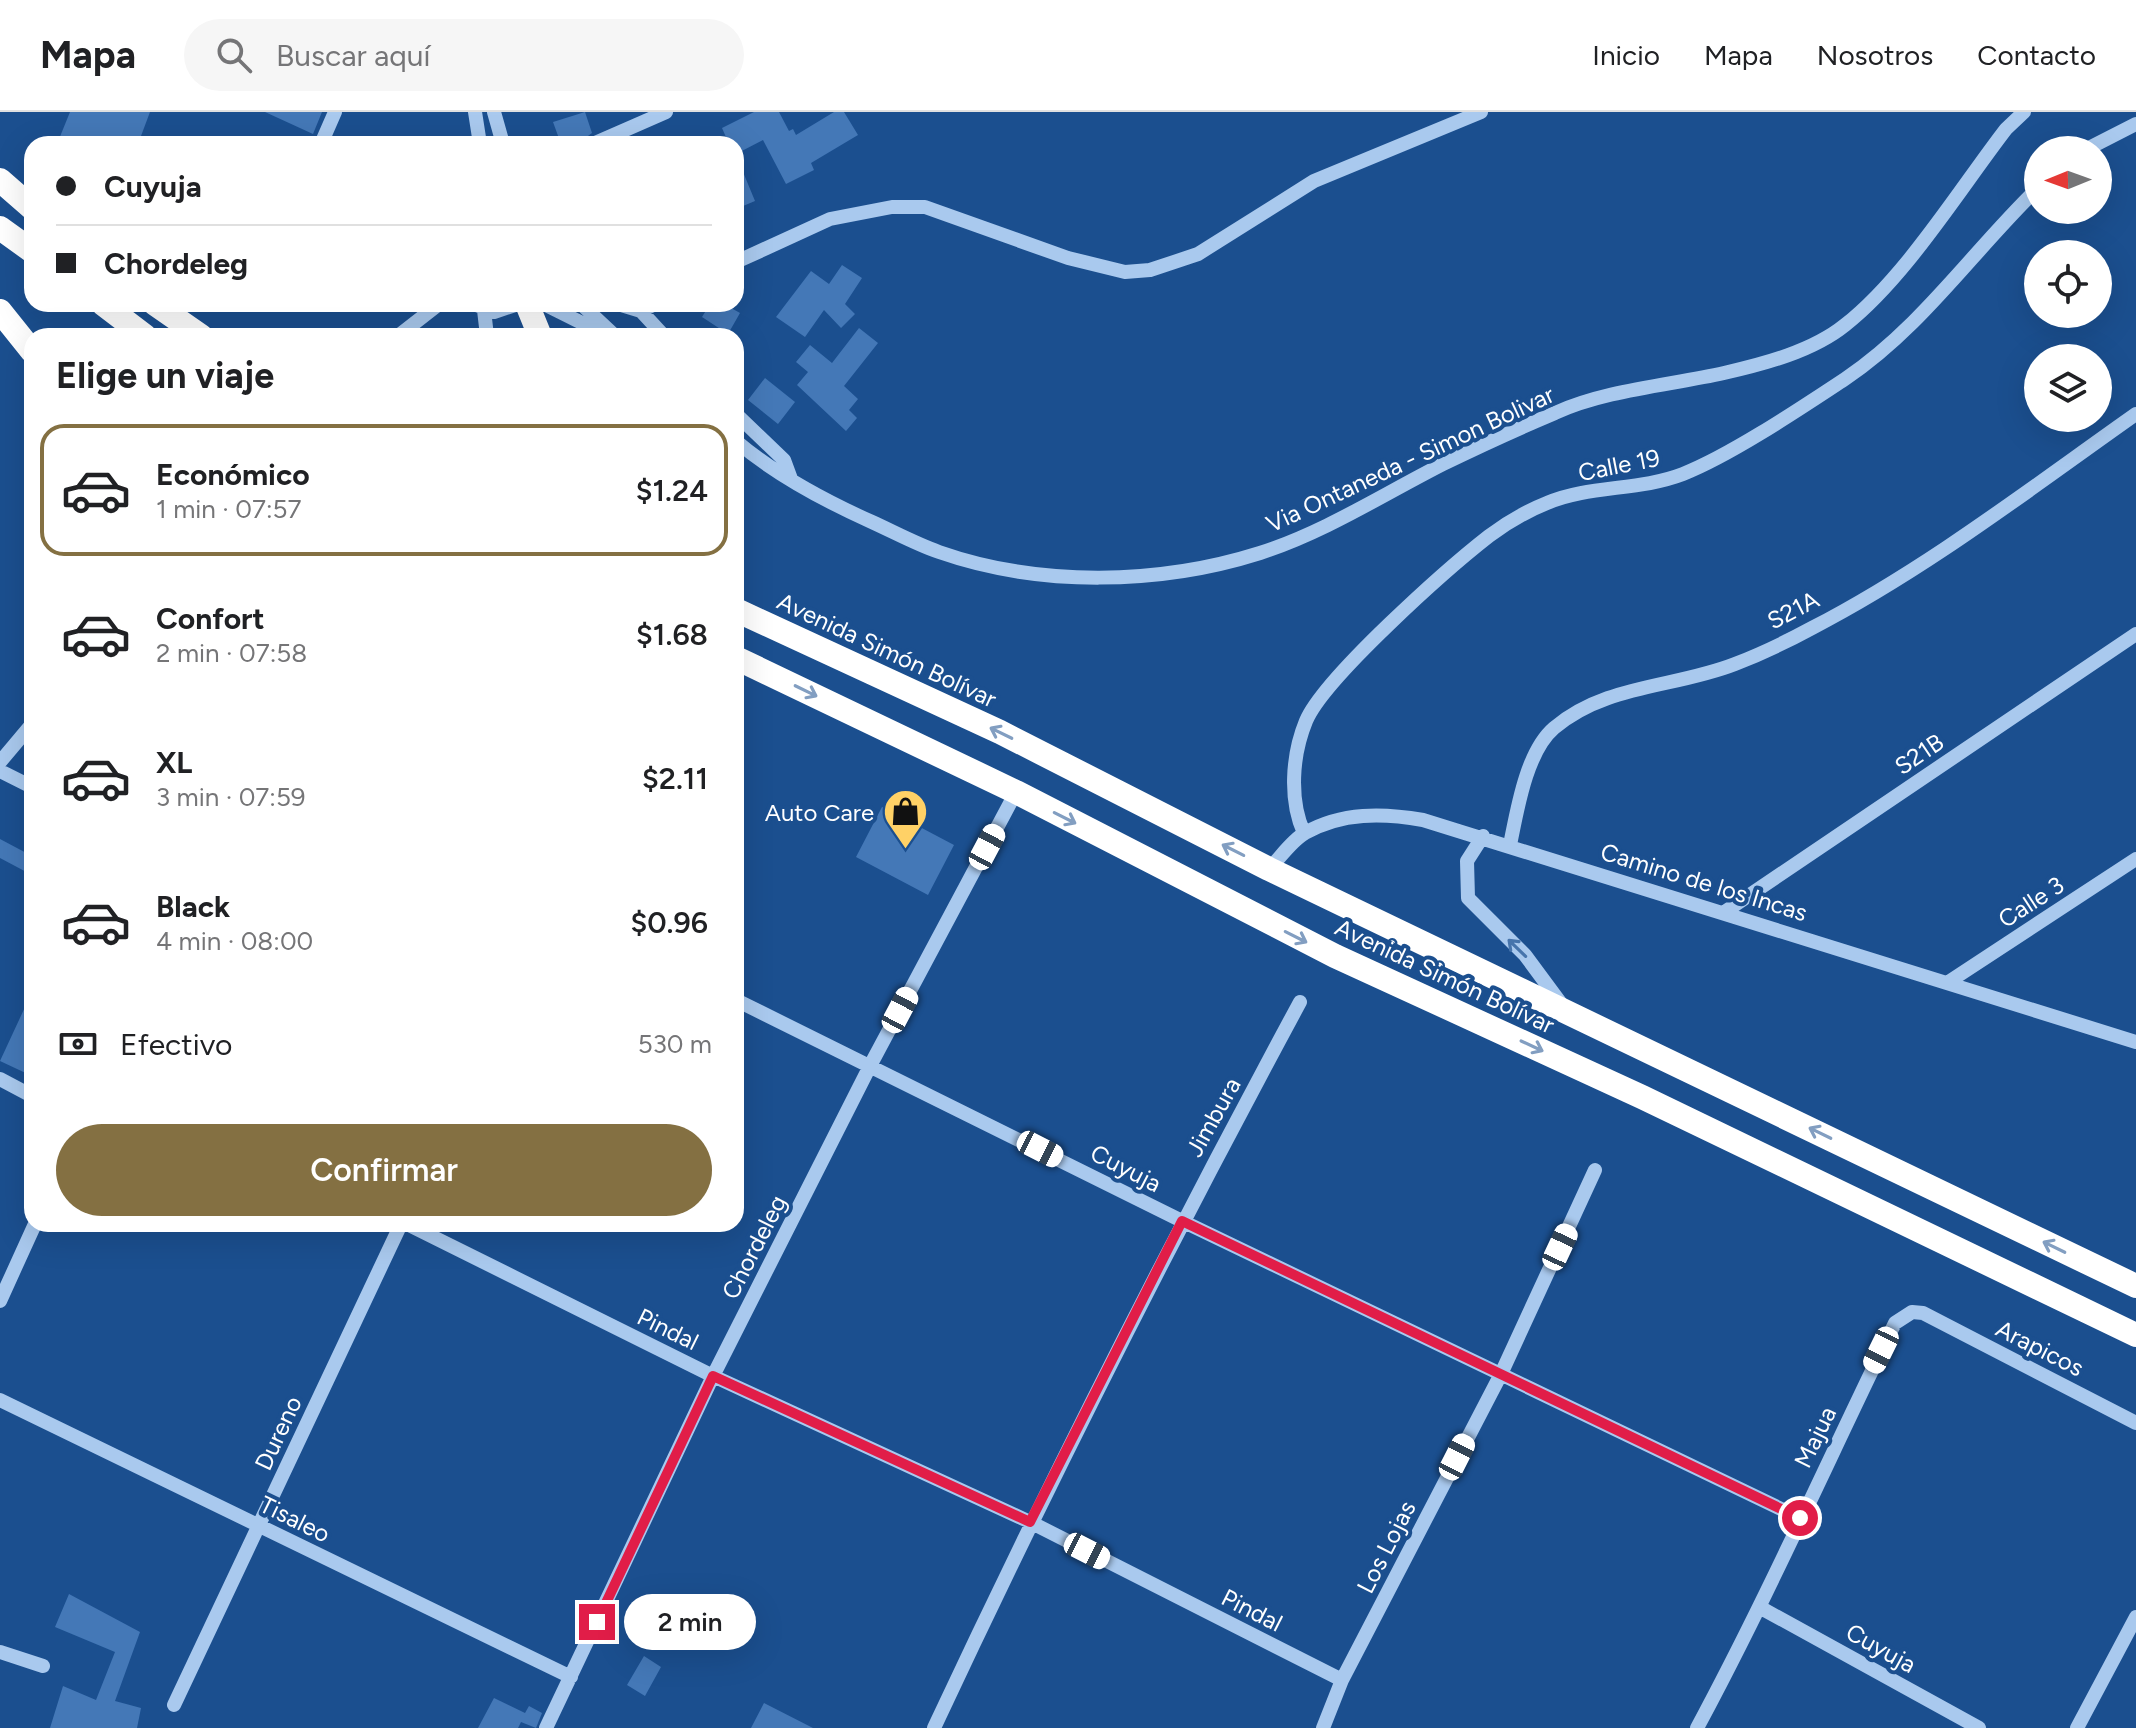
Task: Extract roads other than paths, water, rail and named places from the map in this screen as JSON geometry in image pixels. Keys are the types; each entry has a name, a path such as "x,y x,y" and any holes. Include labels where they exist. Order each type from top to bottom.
{"highway":[{"path":"0,228 24,245"},
{"path":"0,311 24,341"},
{"path":"114,312 134,328"},
{"path":"166,312 190,328"},
{"name":"Avenida Simón Bolívar","path":"744,614 1000,732 1269,869 2136,1286"},
{"name":"Avenida Simón Bolívar","path":"744,662 1016,792 1335,956 1656,1103 2136,1335"}],"street":[{"path":"324,136 335,112"},
{"path":"475,112 479,136"},
{"path":"494,112 501,136"},
{"path":"611,136 666,112"},
{"path":"744,258 830,219 892,207 925,207 1068,258 1125,272 1150,270 1198,254 1314,181 1481,112"},
{"name":"Via Ontaneda - Simon Bolivar","path":"744,447 835,506 937,552 1032,575 1148,573 1200,568 1260,553 1313,533 1443,464 1561,410 1726,372 1814,344 1845,325 1884,286 2006,129 2024,112"},
{"path":"2112,136 2136,124"},
{"name":"Calle 19","path":"1304,833 1294,796 1297,758 1306,721 1319,699 1357,658 1468,553 1492,534 1548,502 1634,488 1683,474 1845,379 1895,342 1944,293 2024,204"},
{"path":"408,328 429,312"},
{"path":"560,312 592,328"},
{"path":"590,312 606,328"},
{"path":"642,312 657,328"},
{"name":"S21A","path":"1510,845 1520,793 1533,762 1551,731 1581,708 1626,691 1734,665 1812,628 1939,551 2136,414"},
{"path":"744,422 784,460 791,479"},
{"name":"S21B","path":"1726,911 2136,634"},
{"path":"0,762 24,734"},
{"path":"0,771 24,783"},
{"name":"Chordeleg","path":"546,1728 713,1376 871,1064 1016,792"},
{"name":"Camino de los Incas","path":"1269,869 1304,833 1354,815 1389,814 1483,836 2136,1042"},
{"path":"1483,836 1467,861 1468,898 1525,955 1565,1009"},
{"name":"Calle 3","path":"1950,981 2136,859"},
{"name":"Jimbura","path":"934,1728 1030,1522 1182,1221 1300,1002"},
{"name":"Cuyuja","path":"744,1004 871,1064 1182,1221 1800,1518"},
{"path":"0,1079 24,1092"},
{"name":"Los Lojas","path":"1323,1728 1342,1680 1501,1374 1595,1170"},
{"path":"0,1301 31,1232"},
{"name":"Dureno","path":"174,1705 397,1232"},
{"name":"Pindal","path":"423,1232 713,1376 1030,1522 1342,1680"},
{"name":"Majua","path":"1697,1728 1761,1608 1800,1518 1895,1323 1912,1312 1923,1313"},
{"name":"Arapicos","path":"1923,1313 2136,1423"},
{"name":"Tisaleo","path":"0,1400 571,1677"},
{"name":"Cuyuja","path":"1761,1608 1979,1728"},
{"path":"2077,1728 2136,1617"},
{"path":"0,1652 43,1666"}],"place":[{"name":"Auto Care","path":"905,851"}]}
